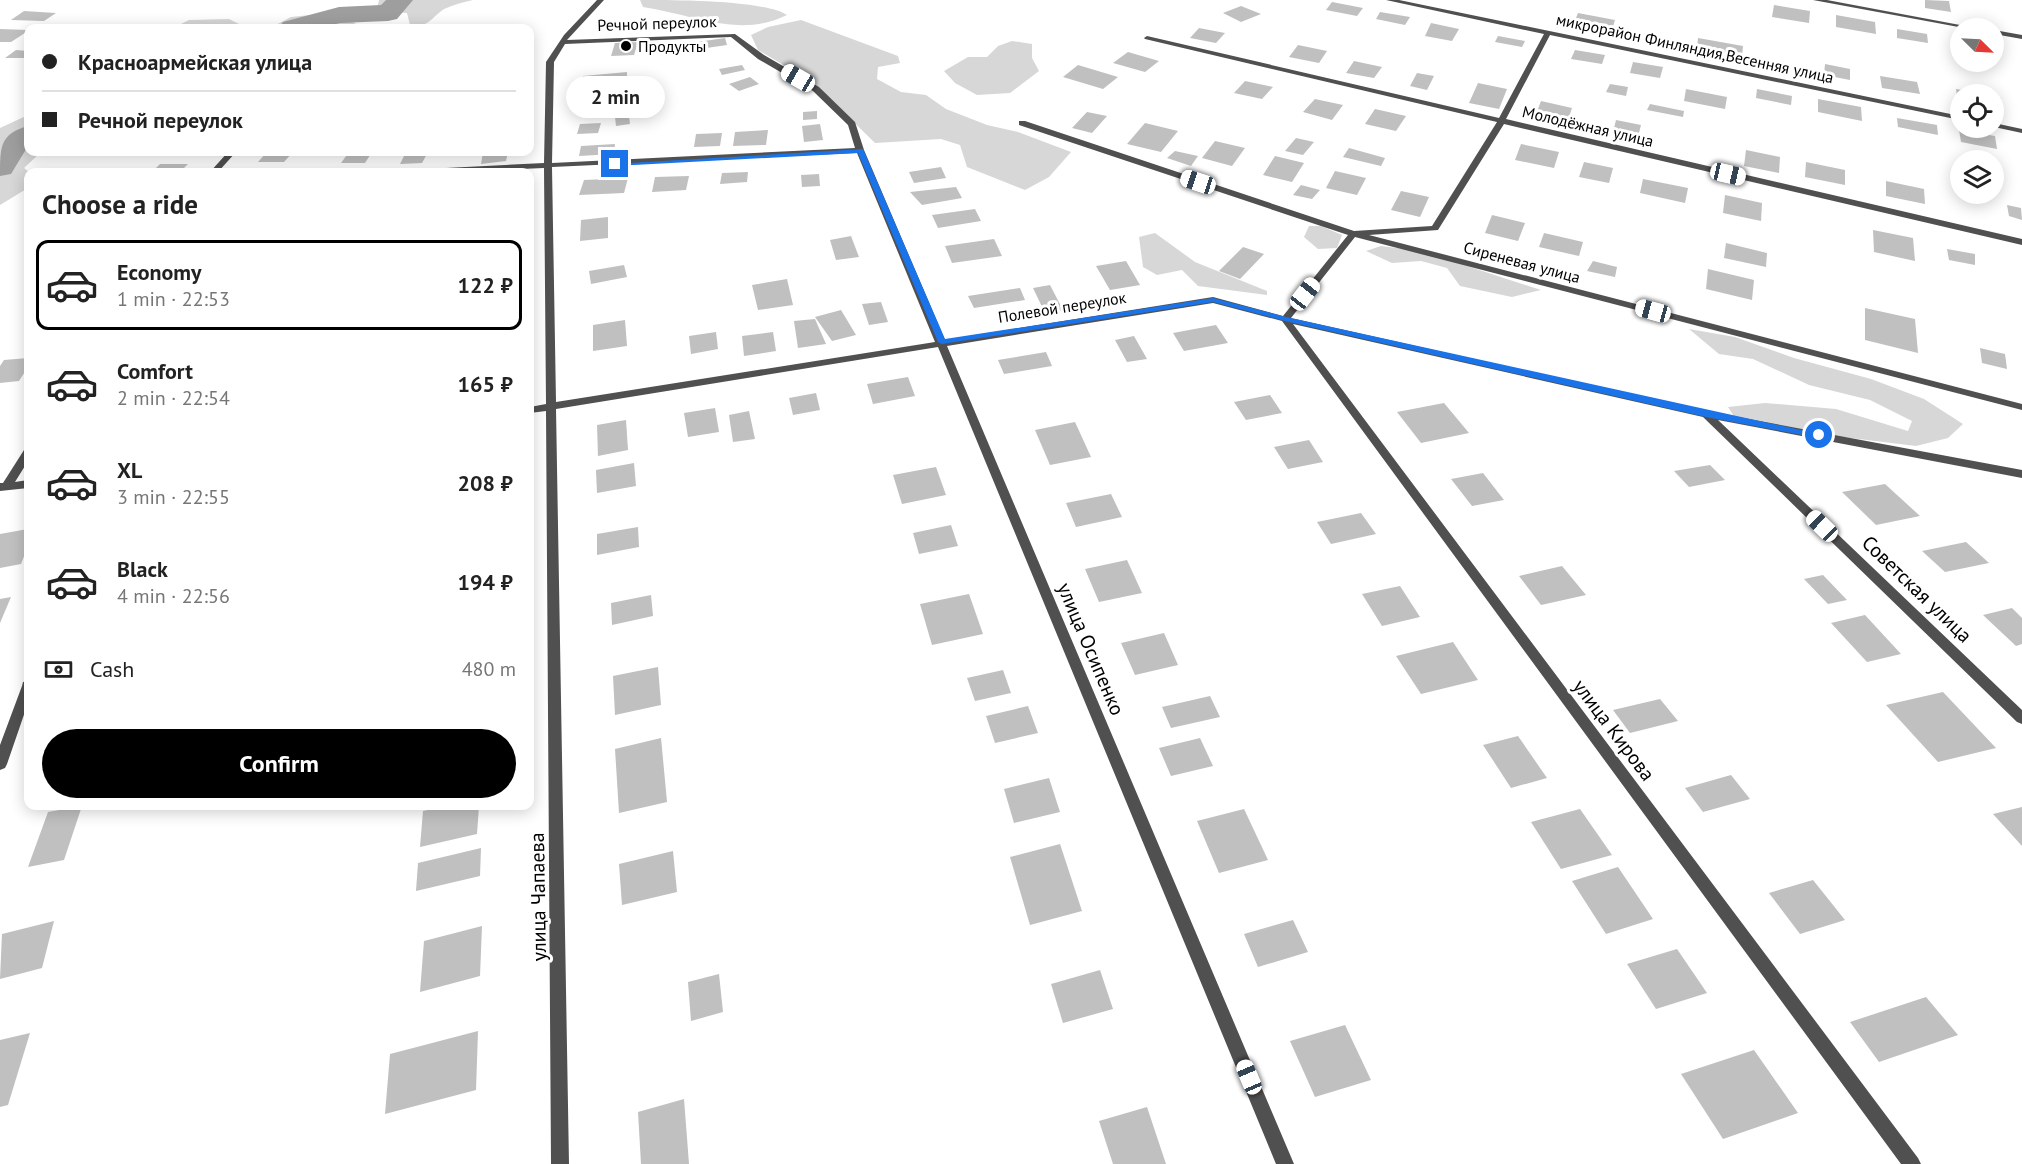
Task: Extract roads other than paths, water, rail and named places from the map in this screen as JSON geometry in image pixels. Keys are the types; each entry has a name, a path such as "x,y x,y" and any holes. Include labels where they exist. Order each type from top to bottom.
{"street":[{"name":"улица Чапаева","path":"560,1164 548,168 550,62 562,42 601,0"},
{"name":"микрорайон Финляндия,Весенняя улица","path":"1389,0 1950,116"},
{"path":"1816,0 1950,24"},
{"path":"1285,319 1353,234 1435,228 1501,122 1548,33"},
{"path":"2004,34 2022,38"},
{"name":"Речной переулок","path":"562,42 733,35 762,57 816,89 852,124 860,150"},
{"name":"Молодёжная улица","path":"1148,38 2022,242"},
{"name":"Сиреневая улица","path":"1022,123 1353,234 2022,407"},
{"path":"2004,127 2022,131"},
{"path":"534,168 860,150"},
{"name":"улица Осипенко","path":"860,150 1285,1164"},
{"path":"218,168 228,156"},
{"name":"Полевой переулок","path":"534,409 1213,300 1285,319 1706,414 2022,474"},
{"name":"улица Кирова","path":"1285,319 1912,1164"},
{"name":"Советская улица","path":"1706,414 2022,718"},
{"path":"3,486 24,458"},
{"path":"3,486 24,484"},
{"path":"0,764 24,697"}],"waterway":[{"path":"306,24 339,15 388,13 400,0"},
{"path":"0,167 16,140 24,137"}],"place":[{"name":"Продукты","path":"626,46"}]}
